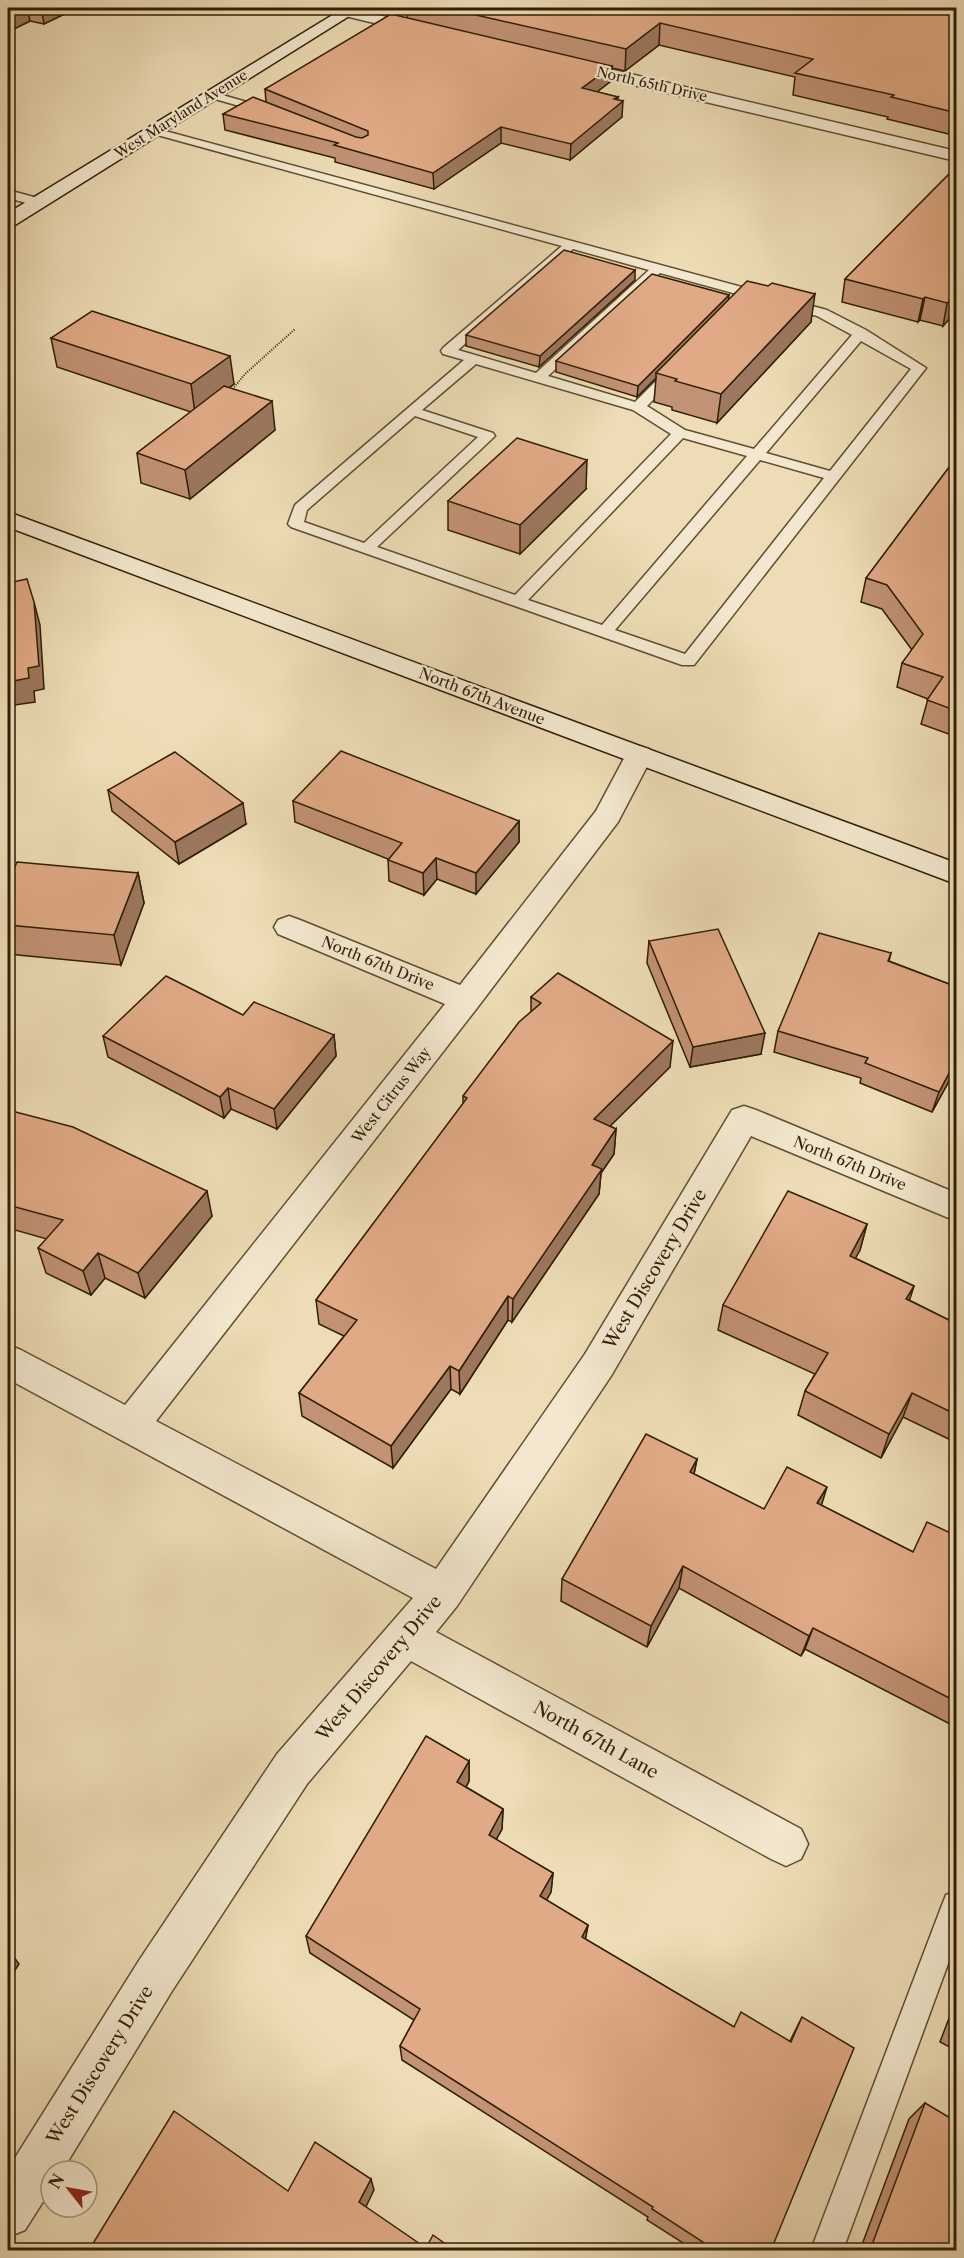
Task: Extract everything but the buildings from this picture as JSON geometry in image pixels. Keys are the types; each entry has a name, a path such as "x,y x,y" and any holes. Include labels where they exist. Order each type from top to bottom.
{"street":[{"path":"351,10 446,35"},
{"name":"West Maryland Avenue","path":"8,221 351,10"},
{"name":"North 65th Drive","path":"548,59 956,155"},
{"name":"North 67th Avenue","path":"8,519 957,874"},
{"name":"West Citrus Way","path":"130,1426 466,1000 608,815 639,755"},
{"name":"North 67th Drive","path":"289,927 466,1000"},
{"name":"North 67th Drive","path":"744,1119 957,1207"},
{"name":"West Discovery Drive","path":"8,2213 156,1975 292,1769 443,1593 598,1365 744,1119"},
{"path":"8,1361 443,1593"},
{"name":"North 67th Lane","path":"406,1637 786,1844"}],"lane":[{"path":"212,95 275,113"},
{"path":"154,131 658,268 746,297 822,313 861,333 919,368 688,662 296,524 300,508 474,358"},
{"path":"8,194 37,202"},
{"path":"570,244 448,351 638,407 680,433 833,476"},
{"path":"538,378 658,268"},
{"path":"605,632 861,333"},
{"path":"638,407 686,358"},
{"path":"368,548 488,436 412,411"},
{"path":"518,601 680,433"},
{"path":"827,2250 957,1905"}],"path":[{"path":"229,393 240,377 282,344 294,329"}]}
